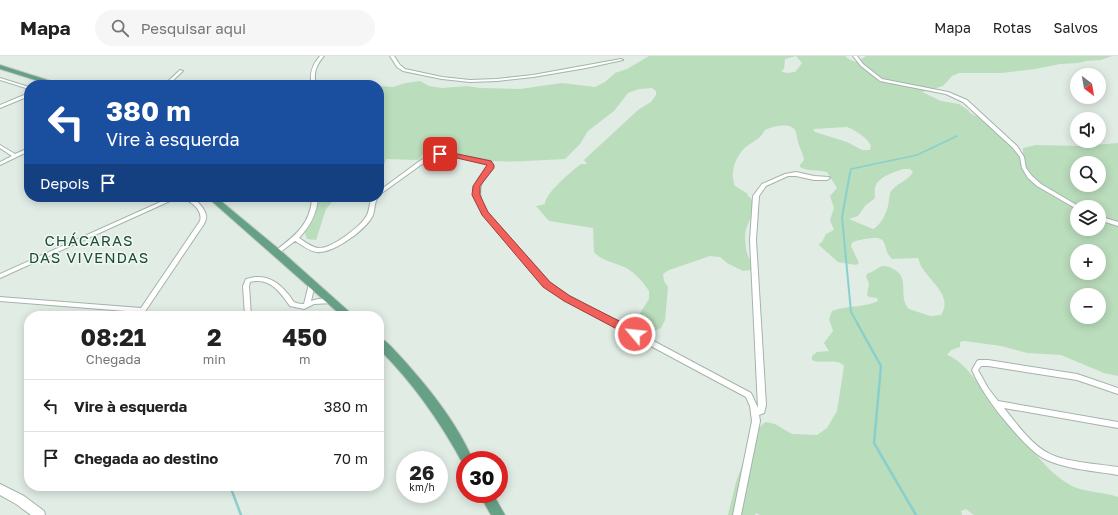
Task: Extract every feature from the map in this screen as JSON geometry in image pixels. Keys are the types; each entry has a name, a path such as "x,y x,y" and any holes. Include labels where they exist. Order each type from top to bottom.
{"main road":[{"path":"0,67 40,80"},
{"path":"217,202 277,252 343,311"},
{"path":"384,348 428,396 453,432 462,451"},
{"path":"491,503 498,515"}],"street":[{"path":"313,80 313,70 322,56"},
{"path":"392,56 398,66 404,70 479,81 566,71 621,60"},
{"path":"855,56 862,65 881,80 889,83 933,89 957,96 971,105 1015,147 1022,157 1024,168 1030,177 1039,185 1070,203"},
{"path":"171,80 181,71"},
{"path":"0,79 24,86"},
{"path":"0,107 24,96"},
{"path":"0,146 15,156"},
{"path":"0,164 24,152"},
{"path":"384,189 423,160 433,156 448,154 489,162 491,165 490,168 477,186 476,195 479,205 547,284 567,298 749,395 756,412 756,421 737,515"},
{"path":"756,412 761,411 762,405 753,240 756,196 764,185 788,175 796,174 814,178 827,178"},
{"path":"0,276 165,202"},
{"path":"142,311 204,218 203,213 193,202"},
{"path":"277,252 304,229 312,217 316,202"},
{"path":"295,238 317,250 329,249 365,222 370,215 372,202"},
{"path":"1106,220 1118,224"},
{"path":"248,311 246,286 248,280 254,278 266,278 273,281 292,304 296,306 304,307 320,301 332,301"},
{"path":"307,305 312,284"},
{"path":"0,299 121,311"},
{"path":"1118,391 1076,377 988,363 979,363 975,370 976,375 984,389 996,404 1045,456 1057,460 1118,471"},
{"path":"996,404 1118,425"},
{"path":"0,489 20,500 40,515"}],"green space":[{"path":"649,56 796,56 845,56 850,60 857,62 866,56 1112,56 1101,60 1060,64 1002,73 959,73 952,76 943,86 922,92 941,101 959,104 970,113 988,122 1009,138 1017,151 1023,157 1023,148 1036,145 1070,146 1070,148 1106,148 1106,144 1118,143 1118,376 1104,373 1061,355 1027,353 1001,346 964,341 960,342 960,347 951,350 947,355 954,358 966,369 999,411 1055,475 1075,487 1118,497 1118,515 974,515 966,509 961,511 962,515 760,515 756,513 755,515 728,515 748,442 763,424 766,422 775,424 792,434 817,435 827,428 837,411 844,366 841,363 833,361 820,362 812,360 812,356 817,352 829,351 824,343 833,331 829,319 832,311 867,305 878,301 877,298 869,297 867,295 869,284 866,276 868,273 884,266 890,267 898,272 903,282 904,298 909,309 930,316 941,315 945,302 940,290 922,268 918,258 892,259 884,243 879,238 858,240 852,243 851,246 859,263 856,265 838,262 820,246 819,244 822,242 826,234 834,230 830,220 834,208 830,196 837,188 827,172 800,167 804,158 796,132 793,128 785,125 772,127 765,130 757,140 742,151 737,159 733,172 735,186 748,194 747,195 753,204 752,215 745,232 747,252 752,270 743,271 727,263 720,257 710,256 669,270 663,274 664,281 668,287 665,320 661,328 652,332 638,316 649,299 649,291 635,274 624,267 604,259 594,252 593,228 549,221 536,206 545,204 549,194 560,182 581,164 587,164 584,160 638,110 651,102 656,95 656,91 652,88 639,89 628,93 614,111 588,131 580,144 565,159 520,161 477,160 447,154 445,153 445,147 426,151 418,160 386,159 384,165 384,86 393,87 420,81 429,86 442,88 467,86 480,88 520,89 562,83 595,87 605,82 615,73 627,69","holes":["796,56 802,63 795,72 786,73 781,71 784,69 785,59","847,127 864,137 871,146 870,150 862,150 847,142 815,132 813,129","903,169 910,169 913,172 911,175 895,187 890,193 887,209 876,227 873,229 849,219 858,216 865,206 875,198 875,188 881,179"]},
{"path":"313,202 332,202 326,209 316,240 307,239 303,228"}],"waterway":[{"path":"850,174 851,169 917,155 957,136"},
{"path":"850,173 842,217 851,312 858,324"},
{"path":"857,323 881,366 874,443 916,515"},
{"path":"232,491 241,515"}],"district":[{"name":"CHÁCARAS DAS VIVENDAS","path":"89,250"}],"route":[{"path":"440,154 448,154 489,162 491,165 490,168 477,186 476,195 479,205 485,213 547,284 556,292 635,334"}]}
